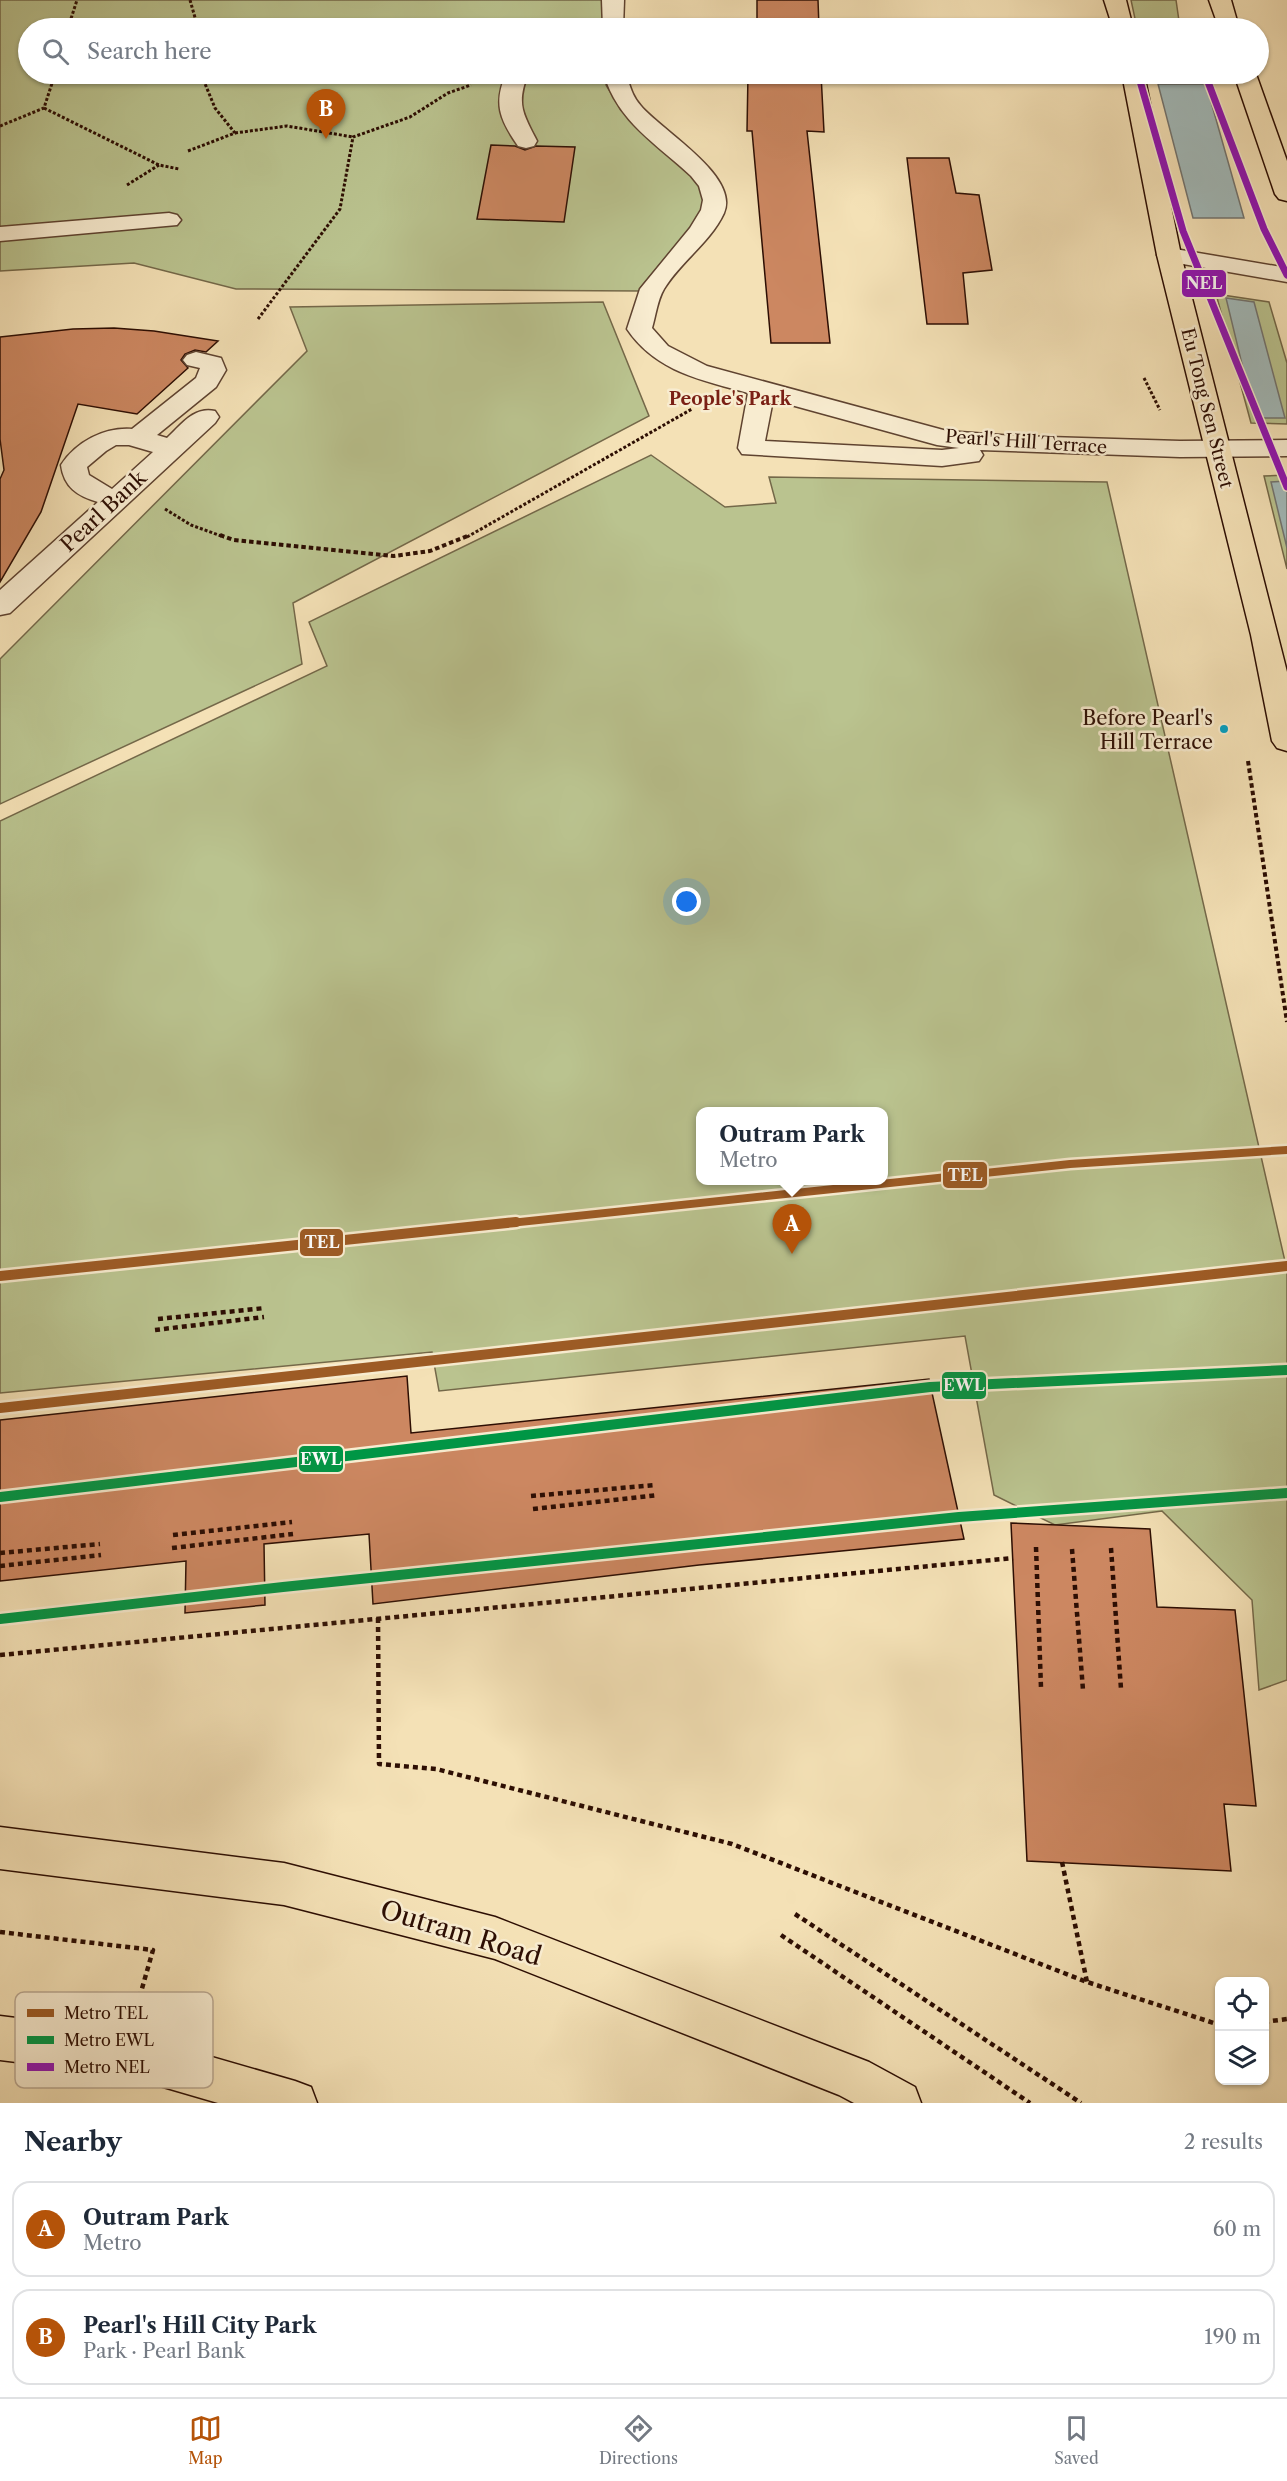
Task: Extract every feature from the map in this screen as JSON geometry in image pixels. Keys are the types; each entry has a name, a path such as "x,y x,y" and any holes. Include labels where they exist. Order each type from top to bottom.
{"main road":[{"path":"1115,0 1120,18"},
{"path":"1220,0 1226,18"},
{"name":"Eu Tong Sen Street","path":"1135,84 1169,255 1265,635 1287,741"},
{"path":"1248,84 1287,194"},
{"name":"Outram Road","path":"0,1848 133,1863 284,1884 495,1938 853,2078 899,2103"},
{"path":"0,2038 15,2040"},
{"path":"213,2079 295,2103"}],"street":[{"path":"613,0 613,18"},
{"path":"513,84 507,97 511,112 526,141"},
{"name":"Pearl's Hill Terrace","path":"616,84 629,108 708,180 715,200 710,218 652,289 639,329 658,351 698,370 752,387 946,439 1061,446 1180,449 1287,448"},
{"path":"0,234 169,220"},
{"path":"1169,255 1287,275"},
{"path":"137,438 207,382 213,370 212,363 196,360"},
{"path":"752,387 751,448 942,458 1061,446"},
{"name":"Pearl Bank","path":"0,606 206,417"},
{"path":"123,492 97,493 76,479 74,465 90,447 107,438 128,436 170,449"}],"path":[{"path":"71,18 77,0"},
{"path":"190,0 195,18"},
{"path":"44,108 52,84"},
{"path":"205,84 215,108 235,133"},
{"path":"188,151 235,133 287,126 353,137 410,117 448,93 472,84"},
{"path":"0,126 44,108 159,165 179,169"},
{"path":"258,319 339,209 353,137"},
{"path":"123,492 191,525 234,540 394,556 430,551 469,536 720,392 752,387"},
{"path":"158,1319 265,1308"},
{"path":"155,1330 264,1317"},
{"path":"531,1496 655,1485"},
{"path":"532,1509 658,1495"},
{"path":"174,1535 293,1523"},
{"path":"173,1548 294,1534"},
{"path":"0,1553 100,1544"},
{"path":"1036,1547 1041,1688"},
{"path":"1111,1548 1121,1689"},
{"path":"1072,1549 1083,1690"},
{"path":"0,1566 101,1555"},
{"path":"0,1655 1013,1558"},
{"path":"378,1618 379,1764 435,1769 732,1844 1087,1982 1215,2023"},
{"path":"1062,1862 1087,1982"},
{"path":"795,1914 1081,2103"},
{"path":"0,1932 153,1950 140,1992"},
{"path":"781,1935 1030,2103"},
{"path":"1269,2021 1287,2019"}],"green space":[{"path":"0,0 605,0 604,18 18,18 18,84 606,84 621,110 700,182 704,201 701,220 687,232 641,287 641,291 236,289 134,263 0,271"},
{"path":"1131,0 1176,0 1179,18 1135,18"},
{"path":"1216,294 1269,302 1287,363 1287,424 1251,423"},
{"path":"603,302 649,416 293,603 302,664 0,804 0,659 307,351 290,307"},
{"path":"651,455 725,507 776,503 769,477 1107,482 1287,1270 1287,1680 1259,1690 1252,1600 1162,1511 1055,1525 994,1495 965,1336 439,1391 432,1352 0,1393 0,821 327,666 309,622"},
{"path":"1287,475 1287,569 1264,476"}],"water":[{"path":"1158,84 1206,84 1244,218 1193,218"},
{"path":"1226,298 1254,302 1285,418 1255,418"},
{"path":"1287,481 1287,548 1271,482"}],"building":[{"path":"757,0 818,0 819,18 757,18"},
{"path":"748,84 822,84 824,132 807,131 830,343 771,343 752,131 747,131"},
{"path":"491,145 515,146 525,150 536,146 575,147 564,222 477,219"},
{"path":"907,158 949,158 956,193 979,195 992,270 963,273 968,324 927,324"},
{"path":"114,328 154,331 218,341 206,352 195,350 185,354 181,360 188,368 137,414 78,404 41,512 0,582 0,479 4,470 0,439 0,337 73,329"},
{"path":"407,1376 411,1433 929,1379 964,1539 699,1565 373,1604 369,1534 264,1544 265,1605 185,1613 186,1561 0,1581 0,1420"},
{"path":"1011,1523 1150,1529 1157,1607 1235,1610 1256,1806 1224,1804 1231,1871 1027,1861"}],"metro line":[{"name":"NEL","path":"1141,84 1183,231 1287,487"},
{"name":"NEL","path":"1209,84 1264,229 1287,275"},
{"name":"TEL","path":"888,1183 1070,1164 1287,1150"},
{"name":"TEL","path":"0,1276 869,1185"},
{"name":"TEL","path":"0,1408 1287,1266"},
{"name":"EWL","path":"0,1497 930,1387 1287,1370"},
{"name":"EWL","path":"0,1619 283,1587 959,1517 1287,1493"}],"place":[{"name":"Pearl's Hill City Park","path":"326,139"},
{"name":"Before Pearl's Hill Terrace","path":"1224,729"},
{"name":"Outram Park","path":"792,1254"}],"district":[{"name":"People's Park","path":"730,399"}]}
